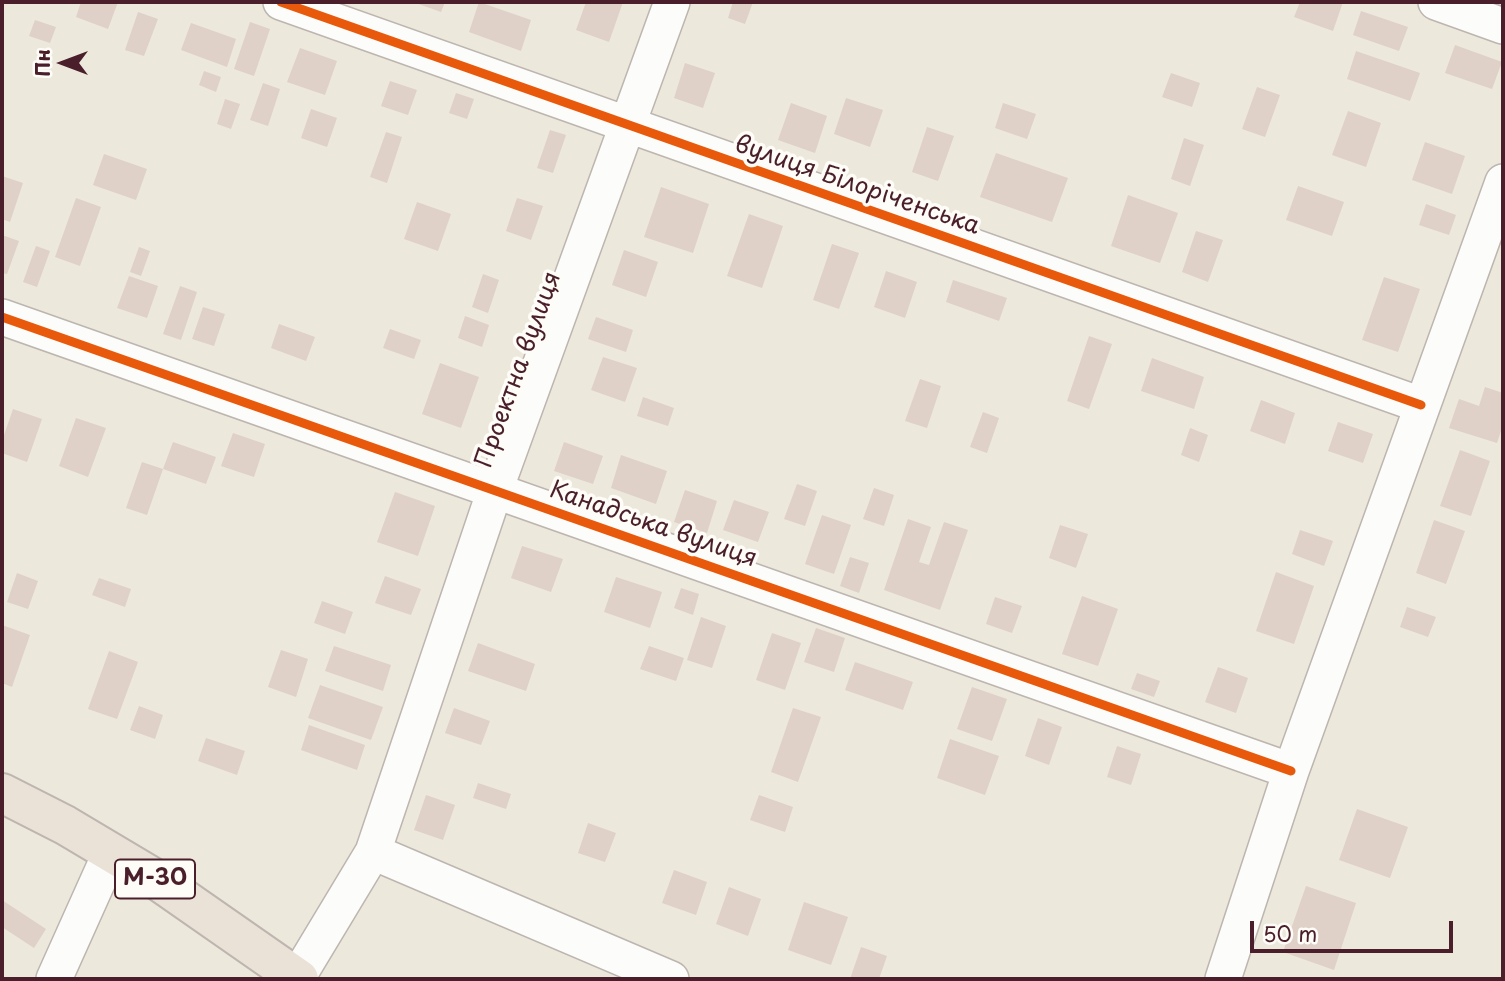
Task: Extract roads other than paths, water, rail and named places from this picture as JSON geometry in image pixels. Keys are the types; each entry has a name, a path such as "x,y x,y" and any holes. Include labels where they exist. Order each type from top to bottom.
{"highway":[{"name":"М-30","path":"2,793 154,878 298,979"}],"street":[{"name":"вулиця Білоріченська","path":"281,2 1421,405"},
{"name":"Проектна вулиця","path":"298,979 373,852 495,490 672,2"},
{"path":"1436,2 1503,26"},
{"path":"1223,979 1291,771 1503,182"},
{"name":"Канадська вулиця","path":"2,317 1291,771"},
{"path":"54,979 111,852"},
{"path":"373,852 671,979"}]}
